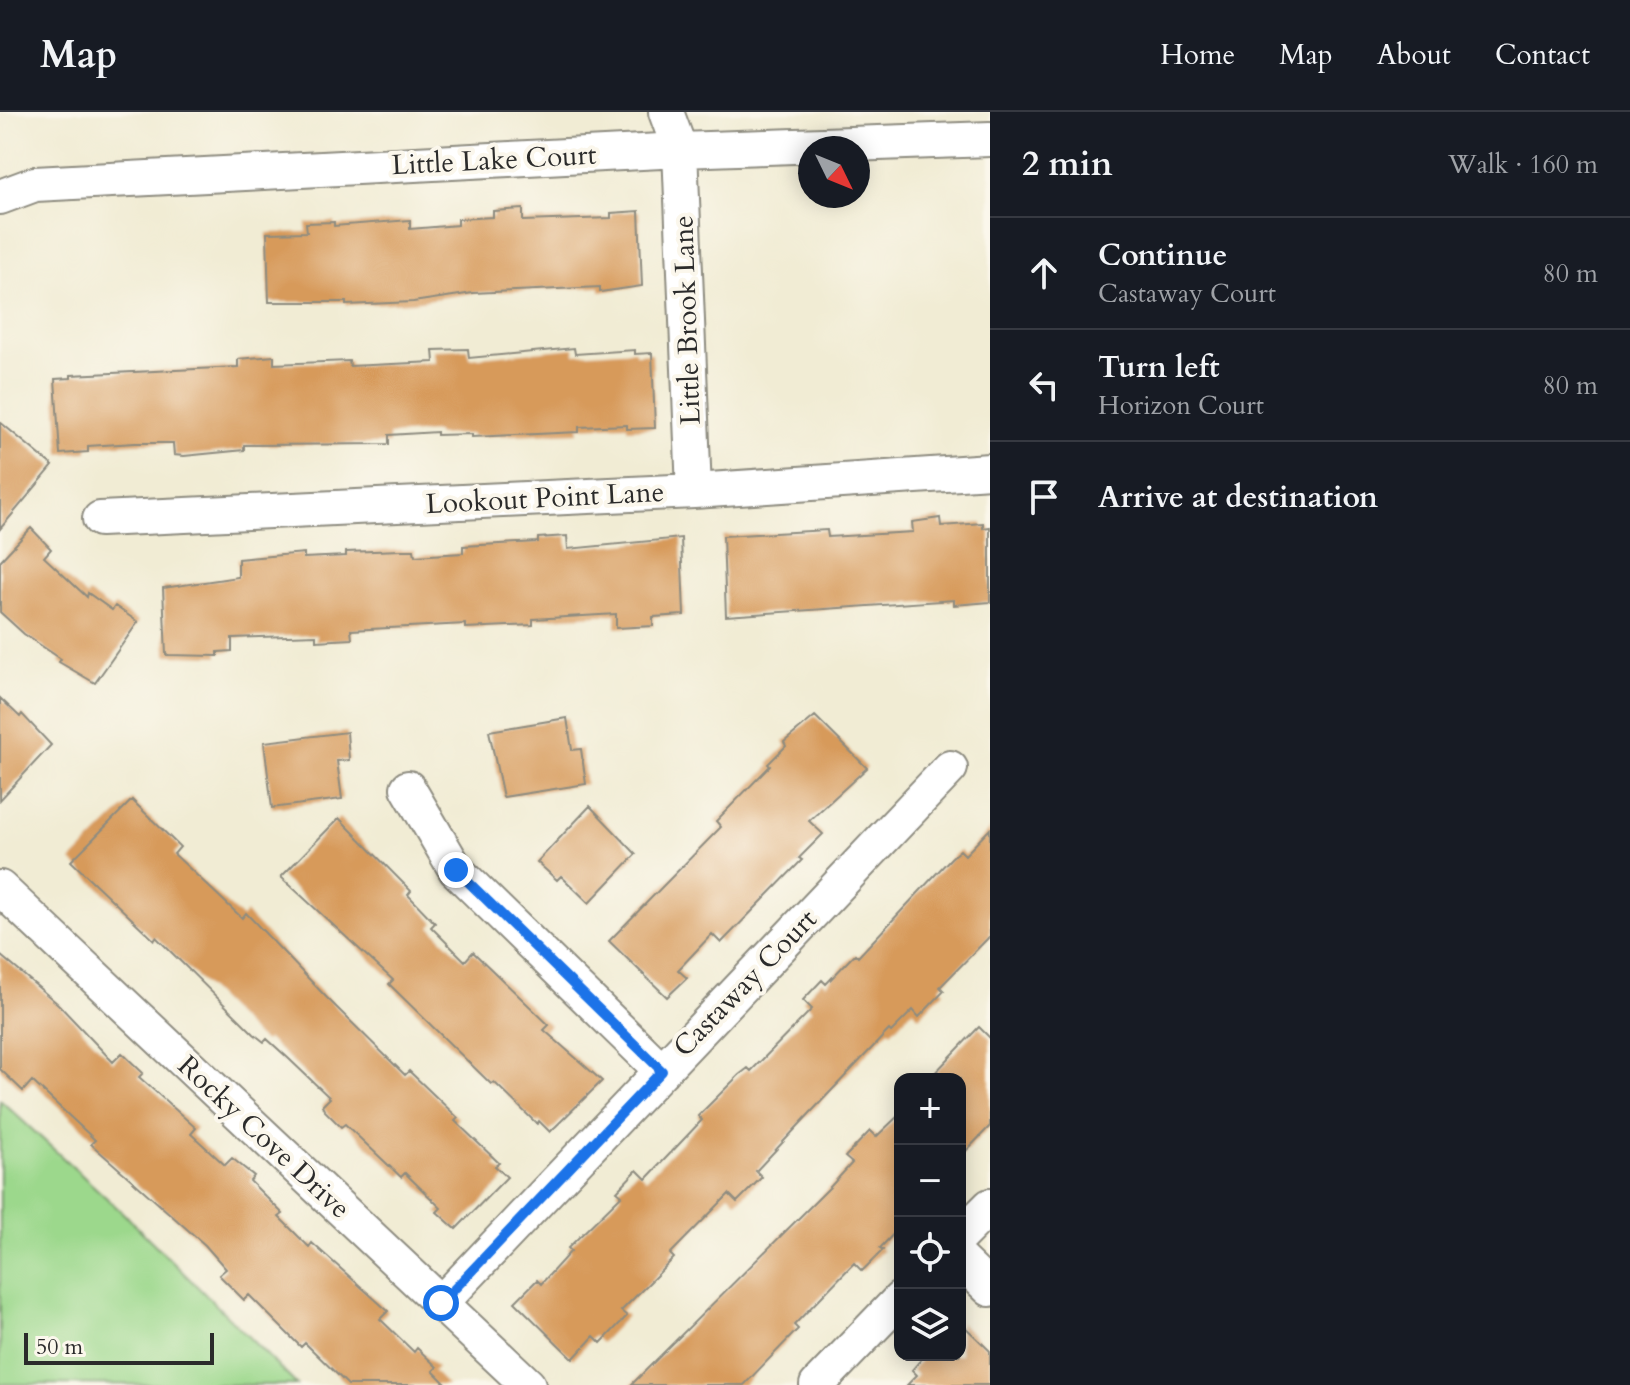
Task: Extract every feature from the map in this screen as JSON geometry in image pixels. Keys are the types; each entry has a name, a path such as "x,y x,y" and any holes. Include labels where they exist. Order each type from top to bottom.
{"street":[{"name":"Little Brook Lane","path":"666,112 680,150 694,491"},
{"name":"Little Brook Lane","path":"680,150 693,112"},
{"name":"Little Lake Court","path":"0,197 35,184 680,150 990,139"},
{"name":"Lookout Point Lane","path":"100,519 694,491 990,471"},
{"name":"Castaway Court","path":"441,1303 950,768"},
{"path":"408,788 456,870 662,1071"},
{"name":"Rocky Cove Drive","path":"0,888 528,1385"},
{"path":"966,1230 990,1206"},
{"path":"966,1266 990,1289"},
{"path":"817,1385 894,1305"}],"green space":[{"path":"0,1100 123,1213 297,1385 0,1384"}],"building":[{"path":"523,209 523,221 611,218 611,213 639,211 642,286 600,292 600,287 473,293 413,302 346,305 346,302 269,302 267,233 307,232 306,223 334,222 334,226 410,220 410,229 458,225 458,219 493,217 493,211"},
{"path":"574,348 575,354 635,350 635,354 652,353 655,428 627,429 627,425 579,427 579,432 472,437 472,434 437,435 437,432 389,435 389,444 244,445 244,450 184,456 174,455 173,443 135,443 88,446 88,452 60,454 55,379 71,378 71,375 238,367 238,359 274,356 274,364 349,361 350,366 434,362 433,350 468,349 469,358"},
{"path":"0,422 53,466 0,529"},
{"path":"940,518 941,526 983,523 983,528 990,527 990,602 954,605 954,600 726,616 723,536 827,530 828,537 913,532 912,522"},
{"path":"31,528 51,549 44,557 87,597 88,593 112,610 115,606 138,622 95,683 59,662 61,659 24,634 0,612 0,561"},
{"path":"567,536 568,549 681,538 684,615 653,617 653,626 616,628 616,614 533,619 533,625 465,628 465,624 351,630 352,639 316,641 316,635 232,638 232,651 218,652 218,656 166,655 163,588 238,577 238,559 304,553 304,558 346,556 346,552 402,550 414,550 415,556 463,553 463,546 538,542 538,538"},
{"path":"0,698 20,717 22,714 51,745 0,800"},
{"path":"815,716 867,768 809,821 823,834 799,858 802,860 721,943 712,934 678,970 687,978 667,997 609,941 721,827 716,821 770,766 768,764 786,746 784,742"},
{"path":"567,718 572,750 581,749 586,784 503,797 489,731"},
{"path":"347,732 349,760 337,761 342,799 272,808 264,742"},
{"path":"132,800 180,847 174,854 242,918 246,913 327,998 405,1075 409,1071 458,1118 455,1121 499,1163 495,1166 507,1177 456,1229 437,1212 441,1208 405,1173 401,1177 345,1124 341,1127 324,1110 322,1106 330,1098 267,1039 264,1042 254,1034 156,937 154,940 71,861"},
{"path":"590,806 636,854 589,903 561,876 557,880 537,862"},
{"path":"339,818 411,891 408,895 435,923 431,927 465,961 473,952 549,1025 544,1030 602,1081 550,1132 539,1121 537,1124 494,1082 491,1084 389,984 393,980 281,877"},
{"path":"990,829 990,936 940,987 944,991 919,1017 913,1010 891,1032 889,1030 756,1171 762,1177 737,1202 729,1194 670,1254 674,1258 621,1311 627,1316 601,1343 594,1336 573,1359 515,1302 537,1280 541,1284 571,1251 568,1248 622,1195 617,1191 637,1170 646,1179 702,1120 698,1116 739,1075 748,1068 751,1071 812,1009 803,1000 822,980 826,984 855,954 858,957 951,858 960,850 965,855"},
{"path":"0,955 58,1004 113,1062 122,1053 143,1073 139,1077 196,1128 191,1134 225,1165 232,1158 254,1176 250,1181 283,1214 279,1217 309,1247 312,1243 388,1311 380,1319 414,1352 417,1348 437,1367 433,1371 447,1385 348,1385 305,1343 301,1347 249,1295 244,1300 219,1275 226,1269 205,1245 91,1144 95,1140 32,1081 23,1091 0,1069"},
{"path":"979,1027 990,1038 990,1126 966,1151 966,1073 935,1073"},
{"path":"894,1120 894,1233 880,1248 883,1250 862,1271 854,1263 794,1325 798,1329 744,1385 631,1385 831,1186 852,1163 845,1157 870,1131 876,1137"},
{"path":"966,1328 990,1351 990,1385 907,1385 917,1375 912,1370 920,1361 966,1361"}],"route":[{"path":"441,1303 662,1071 456,870"}]}
